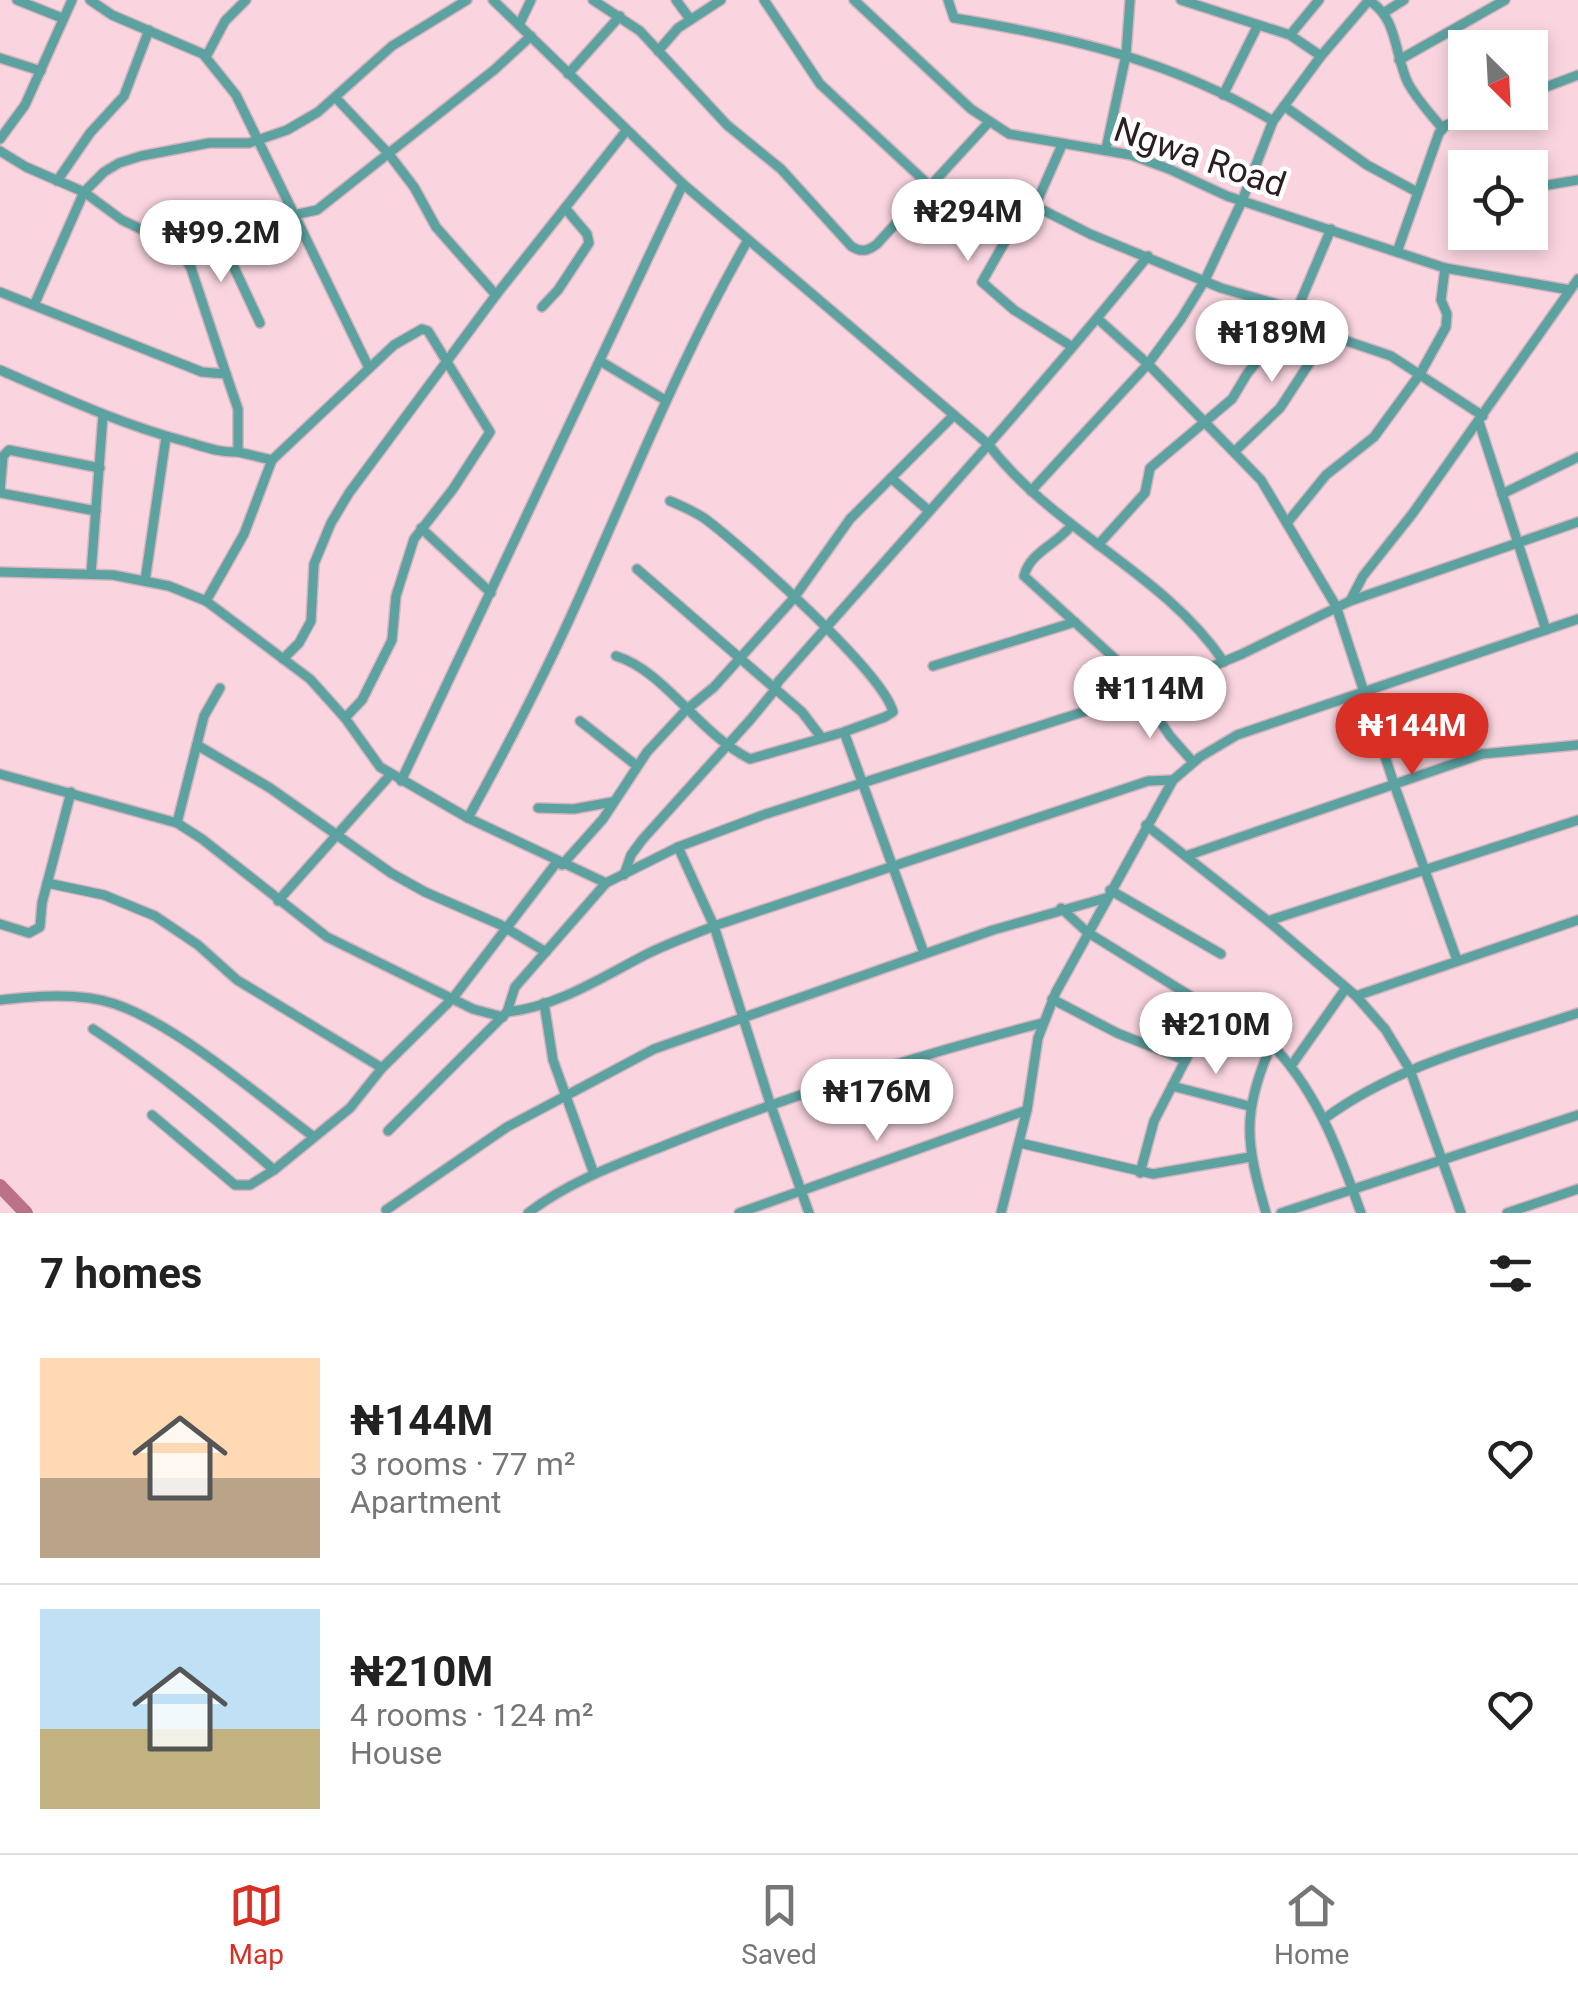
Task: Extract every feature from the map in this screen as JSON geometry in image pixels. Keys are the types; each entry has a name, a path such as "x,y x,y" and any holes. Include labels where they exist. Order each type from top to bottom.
{"street":[{"path":"16,0 62,18"},
{"path":"0,140 25,105 72,0"},
{"path":"90,0 112,15 206,57 236,95 369,368"},
{"path":"206,57 225,21 246,0"},
{"path":"36,303 84,192 104,172 130,159 200,144 244,144 300,124 392,46 467,0"},
{"path":"494,0 683,184 988,444 1031,491 1071,526 1177,608 1224,662"},
{"path":"519,25 531,0"},
{"path":"593,0 620,16 658,51 727,124 781,169 855,249 865,251 877,244 989,122"},
{"path":"676,0 690,19"},
{"path":"658,51 690,19 721,0"},
{"path":"764,0 820,84 931,187"},
{"name":"Ngwa Road","path":"854,0 989,122 1019,138 1106,149 1169,169 1242,201 1445,268 1570,290"},
{"path":"948,0 954,18 1057,35 1156,64 1273,120"},
{"path":"1106,149 1126,55 1130,0"},
{"path":"1181,0 1290,36 1321,56"},
{"path":"1290,36 1320,0"},
{"path":"1031,491 1148,364 1182,320 1242,201 1273,120 1368,0 1385,12 1413,92 1442,128"},
{"path":"1385,12 1404,0"},
{"path":"1400,60 1505,0"},
{"path":"568,74 620,16"},
{"path":"1223,95 1258,25"},
{"path":"57,182 90,133 124,96 149,30"},
{"path":"178,246 217,231 296,216 328,202 494,70 530,36"},
{"path":"0,58 41,71"},
{"path":"1548,87 1578,76"},
{"path":"335,97 388,154 414,187 436,228 496,294"},
{"path":"1284,106 1366,165 1418,192"},
{"path":"1398,252 1442,128 1448,125"},
{"path":"283,658 299,642 311,621 314,564 331,523 378,452 496,294 626,131"},
{"path":"1062,144 1035,206 1007,238 982,282 1014,310 1072,346"},
{"path":"0,150 57,182 84,192 122,220 178,246 192,268 238,409 238,452"},
{"path":"1548,185 1578,180"},
{"path":"401,780 683,184"},
{"path":"1035,206 1090,234 1296,312 1329,333 1383,352 1481,419 1546,630"},
{"path":"542,307 558,290 588,243 587,234 565,208"},
{"path":"1098,545 1146,493 1150,468 1232,399 1296,312 1331,230"},
{"path":"217,231 260,322"},
{"path":"468,818 574,609 666,400 748,240"},
{"path":"624,874 642,840 1098,319 1148,256"},
{"path":"1287,522 1326,475 1374,437 1420,374 1446,327 1447,314 1441,300 1445,268"},
{"path":"1350,601 1363,576 1481,419 1578,279"},
{"path":"0,292 36,303 202,372 226,374"},
{"path":"1098,319 1148,364 1267,488 1336,606 1457,960"},
{"path":"206,601 244,534 272,460 394,345 424,329 490,432 410,549 396,596 392,640 362,700 346,718"},
{"path":"1234,452 1280,408 1329,333"},
{"path":"600,361 666,400"},
{"path":"0,370 103,415 166,436 272,460"},
{"path":"91,574 103,415"},
{"path":"152,1115 235,1185 250,1185 350,1108 382,1068 452,998 560,863 594,831 637,766 794,598 842,529 954,415"},
{"path":"145,580 166,436"},
{"path":"96,510 0,492 3,456 9,450 100,468"},
{"path":"1502,494 1578,457"},
{"path":"892,478 930,511"},
{"path":"616,656 640,665 726,746 750,759 844,732 886,717 892,709 868,672 794,598 710,522 670,501"},
{"path":"388,1131 505,1015 515,987 606,883 678,848 763,815 1141,694 1224,662 1336,606 1578,522"},
{"path":"1071,526 1060,540 1034,556 1024,576 1123,666 1170,736 1193,762"},
{"path":"421,528 491,593"},
{"path":"637,569 802,712 821,737"},
{"path":"0,572 91,574 145,580 206,601 310,679 390,774 468,818 606,883"},
{"path":"1000,1213 1020,1143 1042,1024 1087,932 1173,780 1193,762 1237,735 1578,619"},
{"path":"932,666 1076,622"},
{"path":"176,823 204,716 220,688"},
{"path":"580,721 637,766"},
{"path":"844,732 924,954"},
{"path":"197,745 270,788 408,883 506,928 546,952"},
{"path":"1186,856 1492,751 1578,745"},
{"path":"0,774 176,823 202,839 278,901 351,950 473,1008 505,1015 544,1003 714,926 1148,781 1173,780"},
{"path":"278,901 390,774"},
{"path":"0,924 25,932 37,930 72,792"},
{"path":"538,808 612,802"},
{"path":"1268,921 1578,820"},
{"path":"1146,825 1356,996 1385,1029 1410,1070 1461,1213"},
{"path":"678,848 714,926 809,1213"},
{"path":"47,882 104,895 155,916 237,980 382,1068"},
{"path":"386,1210 506,1127 654,1049 1061,908 1108,894 1221,954"},
{"path":"1061,908 1087,932 1271,1046 1292,1066 1337,1144 1361,1213"},
{"path":"1356,996 1578,920"},
{"path":"1292,1066 1346,988"},
{"path":"0,1000 50,997 117,1004 194,1049 314,1137"},
{"path":"1052,999 1117,1033 1186,1060"},
{"path":"544,1003 549,1044 594,1174"},
{"path":"1140,1173 1154,1121 1212,1009"},
{"path":"1324,1120 1352,1098 1410,1070 1578,1013"},
{"path":"528,1213 567,1186 770,1103 954,1046 1042,1024"},
{"path":"93,1029 207,1111 274,1170"},
{"path":"1266,1213 1250,1157 1249,1106 1271,1046"},
{"path":"1172,1086 1249,1106"},
{"path":"738,1213 1027,1110"},
{"path":"1281,1213 1578,1115"},
{"path":"1020,1143 1140,1173 1190,1169 1250,1157"},
{"path":"1507,1213 1578,1189"}],"waterway":[{"path":"0,1186 26,1213"}]}
